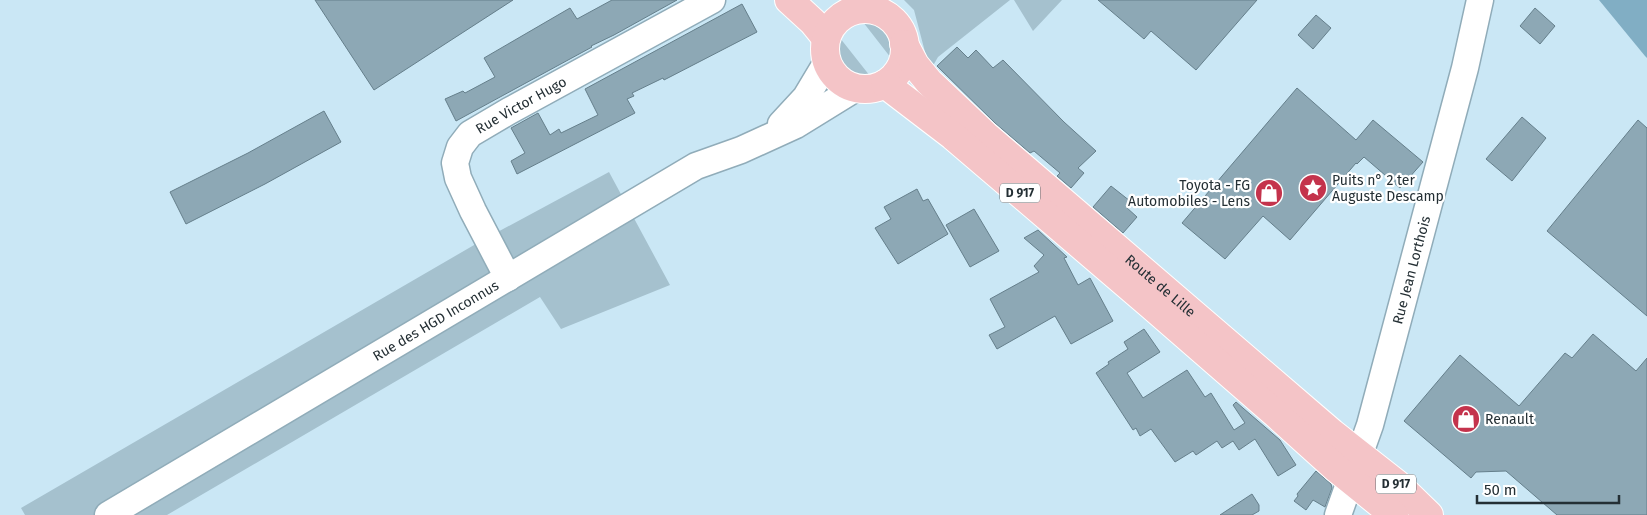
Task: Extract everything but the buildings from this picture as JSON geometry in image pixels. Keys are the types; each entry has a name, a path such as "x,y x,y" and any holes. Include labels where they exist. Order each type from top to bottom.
{"main road":[{"path":"790,0 813,22 827,50 831,72 846,85 856,88 876,88 885,84 897,73 902,64 904,44 898,27 885,15 867,9 839,6 841,17 834,24 827,50"},
{"name":"Route de Lille","path":"904,44 915,65 928,82 1200,321 1355,468 1394,515"},
{"name":"Route de Lille","path":"885,84 953,136 1152,306 1312,447 1355,468 1397,484 1429,515"}],"street":[{"name":"Rue Victor Hugo","path":"508,278 458,178 455,162 460,147 470,134 509,111 712,0"},
{"name":"Rue Jean Lorthois","path":"1338,515 1370,425 1465,68 1480,0"},
{"name":"Rue des HGD Inconnus","path":"768,137 806,97 827,50"},
{"name":"Rue des HGD Inconnus","path":"108,515 696,166 736,153 796,125 856,88"}],"shaded area":[{"path":"904,0 1010,0 938,57 930,71 914,10"},
{"path":"1014,0 1062,0 1033,31"},
{"path":"1599,0 1647,0 1647,58 1645,56"},
{"path":"863,22 877,25 890,38 892,44 891,58"},
{"path":"840,38 870,76 854,75 844,66 839,53"},
{"path":"609,172 670,285 561,329 540,297 167,515 25,515 21,508 481,241"}],"place":[{"name":"Puits n° 2 ter Auguste Descamp","path":"1313,188"},
{"name":"Toyota - FG Automobiles - Lens","path":"1269,193"},
{"name":"Renault","path":"1466,419"}]}
